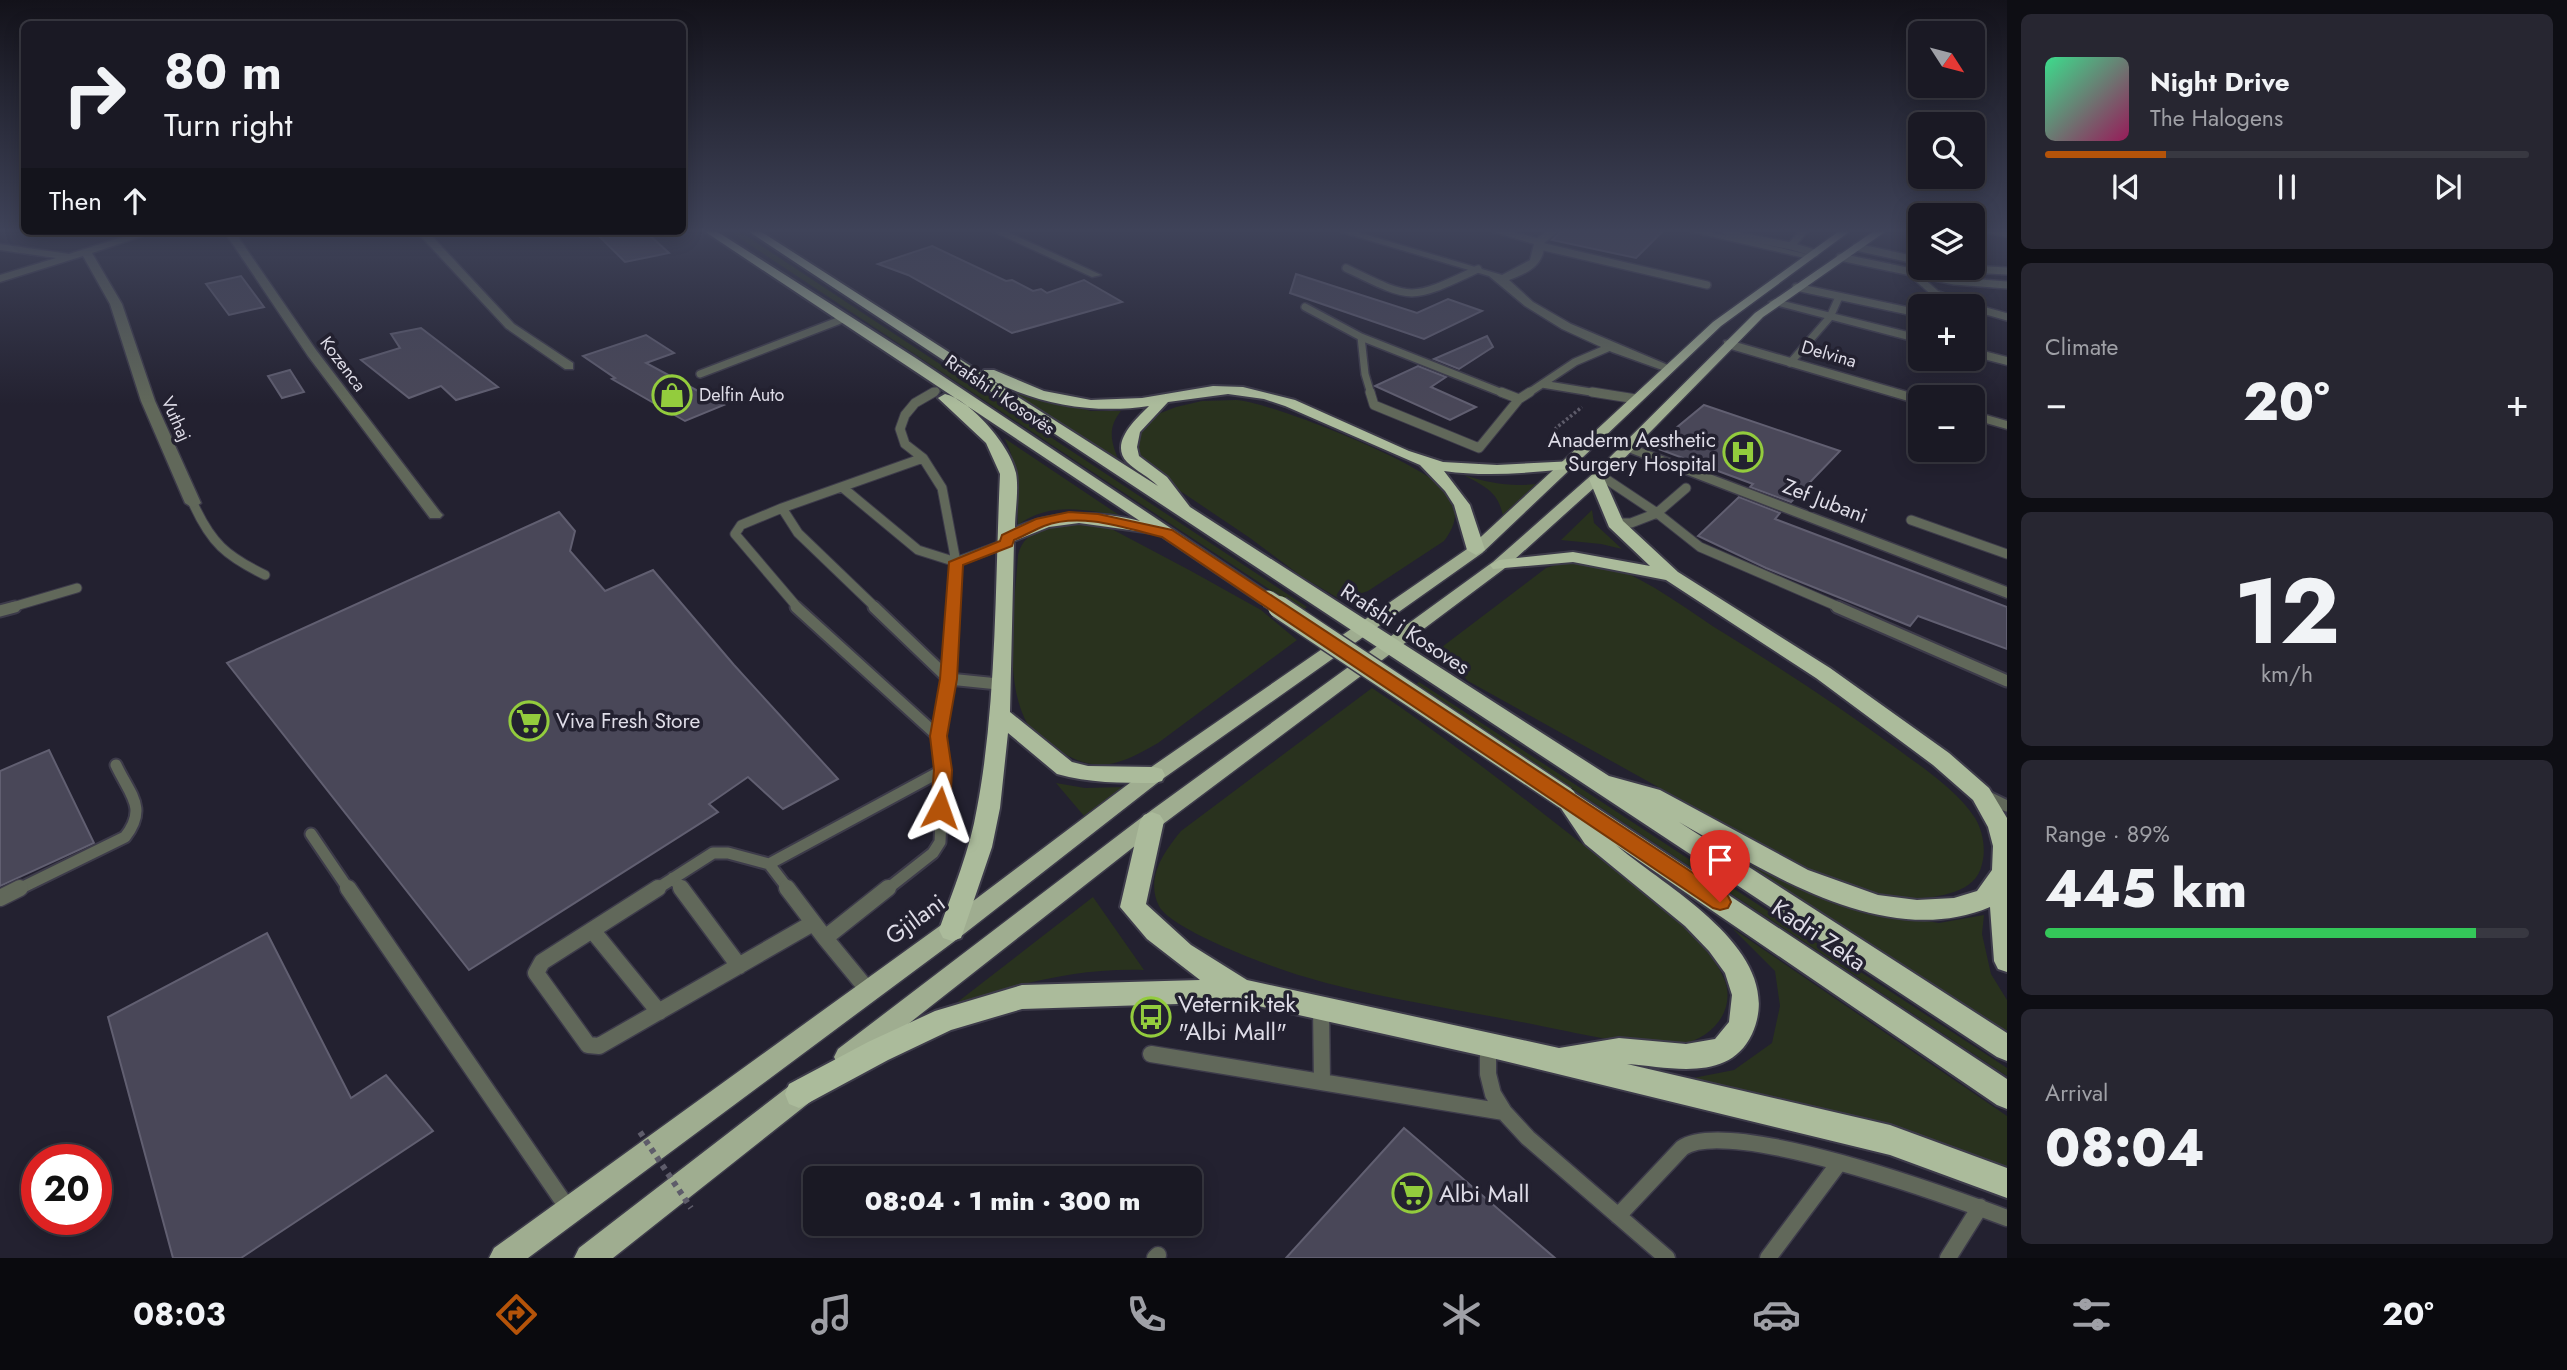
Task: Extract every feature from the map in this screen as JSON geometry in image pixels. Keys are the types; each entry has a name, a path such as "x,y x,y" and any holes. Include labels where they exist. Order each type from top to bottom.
{"highway":[{"name":"Rrafshi i Kosovës","path":"795,288 909,360 1565,798"},
{"name":"Rrafshi i Kosovës","path":"841,288 1193,520"},
{"path":"906,330 947,347 1011,385 1043,396 1107,405 1211,390 1263,395 1426,462 1492,470 1568,464"},
{"path":"865,334 891,360 973,419 995,443 1004,458 1008,474 1007,541 998,684 999,715 986,821 952,930"},
{"path":"1165,397 1133,431 1129,447 1132,458 1173,492 1193,520"},
{"path":"1426,462 1451,488 1462,505 1476,550"},
{"path":"1598,477 1615,523 1672,576 1823,673 1941,759 1981,794 2000,825 2005,846 2002,920 2007,961"},
{"path":"1007,541 1041,522 1069,516 1098,518 1167,533"},
{"name":"Rrafshi i Kosoves","path":"1193,520 1590,778"},
{"path":"1499,565 1573,557 1672,576"},
{"path":"999,715 1065,768 1088,774 1154,775"},
{"path":"1590,778 1654,797 1774,863 1847,895 1878,904 1928,910 1967,905 1992,893 2006,865"},
{"name":"Kadri Zeka","path":"1590,778 2007,1048"},
{"path":"1554,1059 1625,1051 1696,1057 1720,1051 1733,1042 1740,1031 1747,1002 1745,985 1726,954 1658,888 1593,838 1565,798"},
{"name":"Kadri Zeka","path":"1565,798 2007,1095"},
{"path":"1152,821 1133,907 1154,932 1195,964 1240,990"},
{"path":"799,1094 878,1051 945,1020 1022,997 1240,990 1554,1059 1890,1140 2007,1183"}],"main road":[{"name":"Gjilani","path":"504,1258 867,989 952,930 1154,775 1476,550 1669,368 1738,307 1765,288"},
{"path":"589,1258 1152,821 1499,565 1598,477 1728,344 1775,302 1796,288"}],"street":[{"name":"Vuthaj","path":"107,288 116,304 148,401 193,503"},
{"name":"Kozenca","path":"268,288 312,353 435,515"},
{"path":"474,288 510,326 569,366"},
{"path":"1511,288 1531,306 1556,321 1610,347 1669,368"},
{"path":"1775,302 1908,336"},
{"name":"Delvina","path":"1728,344 1908,397"},
{"path":"1985,355 2007,360"},
{"path":"1985,419 2007,425"},
{"name":"Zef Jubani","path":"1628,447 2007,593"}],"lane":[{"path":"1387,288 1407,294 1435,288"},
{"path":"1796,288 1908,311"},
{"path":"1790,363 1830,317 1839,297"},
{"path":"1306,307 1361,337 1519,399"},
{"path":"1985,311 2007,317"},
{"path":"700,374 843,319"},
{"path":"1361,337 1365,374 1374,405 1479,448 1519,399 1575,362 1610,347"},
{"path":"1542,384 1636,399"},
{"path":"825,938 933,853 940,842 943,770 939,736 949,679 956,562 942,488 923,458 905,444 900,429 905,415 915,403 936,391"},
{"path":"923,458 782,508 741,525 735,534 793,604 939,736"},
{"path":"1598,477 1657,513 1700,547 2007,681"},
{"path":"842,487 918,550 956,562 1007,541"},
{"path":"1615,523 1631,523 1657,513 1686,488"},
{"name":"Vuthaj","path":"193,503 203,527 217,547 241,564 265,575"},
{"path":"782,508 798,533 949,679 998,684"},
{"path":"1912,520 2007,554"},
{"path":"0,611 77,588"},
{"path":"0,898 125,837 135,824 138,811 116,765"},
{"path":"769,864 943,770"},
{"path":"1981,794 2007,806"},
{"path":"311,835 569,1210"},
{"path":"813,923 599,1046 588,1045 536,973 542,962 673,878 713,853 728,853 769,864 867,989"},
{"path":"673,878 739,966"},
{"path":"592,930 659,1012"},
{"path":"1321,1006 1322,1082"},
{"path":"1488,1044 1488,1074 1493,1094 1504,1112 1528,1138 1667,1258"},
{"path":"1151,1054 1504,1112"},
{"path":"1618,1216 1686,1144 1704,1138 1732,1139 1839,1163 2007,1218"},
{"path":"1768,1258 1839,1163"},
{"path":"1948,1258 1980,1207"}],"path":[{"path":"640,1132 691,1208"}],"green space":[{"path":"815,288 825,288 1307,607 1302,611"},
{"path":"1011,391 1091,411 1121,411 1112,429 1114,448 1119,461"},
{"path":"1236,400 1255,403 1314,423 1381,452 1434,480 1447,492 1454,505 1454,523 1448,535 1444,541 1368,591 1341,600 1301,576 1152,472 1136,457 1133,437 1153,416 1202,401"},
{"path":"1004,438 1122,517 1081,510 1055,510 1042,513 1018,525 1015,469"},
{"path":"1464,475 1500,484 1536,484 1503,516 1494,495"},
{"path":"1592,510 1594,523 1622,549 1561,540"},
{"path":"1082,522 1106,526 1191,571 1261,610 1297,640 1158,743 1134,756 1100,765 1076,760 1059,751 1032,731 1022,713 1016,693 1012,646 1018,555 1027,538 1034,533 1052,526"},
{"path":"1566,562 1612,568 1655,588 1829,701 1928,771 1949,788 1978,823 1984,852 1981,869 1976,878 1954,892 1914,898 1873,893 1814,872 1468,681 1438,650 1546,568"},
{"path":"1419,682 2007,1068 2007,1076 1415,685"},
{"path":"1372,688 1513,790 1668,912 1687,930 1717,964 1725,981 1727,1003 1718,1023 1701,1037 1691,1041 1680,1044 1642,1044 1381,996 1270,965 1202,937 1167,916 1155,896 1155,876 1168,848 1181,831"},
{"path":"1056,783 1085,788 1125,787 1084,816"},
{"path":"1701,837 1874,912 1939,923 1984,915 1982,934 1991,974 2007,1000 2007,1032"},
{"path":"1093,897 1144,970 1094,972 1048,979 955,1004"},
{"path":"1732,928 2007,1116 2007,1169 1911,1132 1688,1079 1734,1070 1772,1043 1780,1006 1775,971"}],"building":[{"path":"209,288 250,288 264,307 229,315"},
{"path":"931,288 1027,288 1033,291 1041,289 1047,293 1062,288 1097,288 1122,302 1012,333"},
{"path":"1292,288 1339,288 1417,313 1448,299 1482,311 1424,339 1290,293"},
{"path":"421,328 498,387 456,400 441,386 409,398 361,360 400,348 391,334"},
{"path":"646,335 674,353 646,363 724,405 685,421 612,379 615,378 583,356"},
{"path":"1487,336 1493,347 1459,369 1434,359"},
{"path":"1418,366 1446,377 1431,387 1476,407 1450,420 1375,386"},
{"path":"290,370 304,392 282,398 268,376"},
{"path":"1704,405 1840,451 1791,502 1750,487 1753,484 1653,447"},
{"path":"1739,497 1780,513 1775,519 2007,607 2007,649 1918,616 1910,626 1766,568 1698,536"},
{"name":"Viva Fresh Store","path":"559,512 575,531 570,551 605,591 653,570 734,665 838,779 783,809 748,777 709,804 718,812 469,970 227,663"},
{"path":"49,750 94,843 0,886 0,771"},
{"path":"267,933 351,1098 386,1075 433,1131 241,1258 173,1258 108,1017"},
{"name":"Albi Mall","path":"1404,1128 1555,1258 1286,1258"}],"place":[{"name":"Delfin Auto","path":"672,395"},
{"name":"Anaderm Aesthetic Surgery Hospital","path":"1743,452"},
{"name":"Viva Fresh Store","path":"529,721"},
{"name":"Veternik tek \"Albi Mall\"","path":"1151,1017"},
{"name":"Albi Mall","path":"1412,1193"}],"route":[{"path":"940,808 943,770 939,736 949,679 956,562 1007,543 1007,538 1041,522 1069,516 1098,518 1167,533 1720,902"}]}
